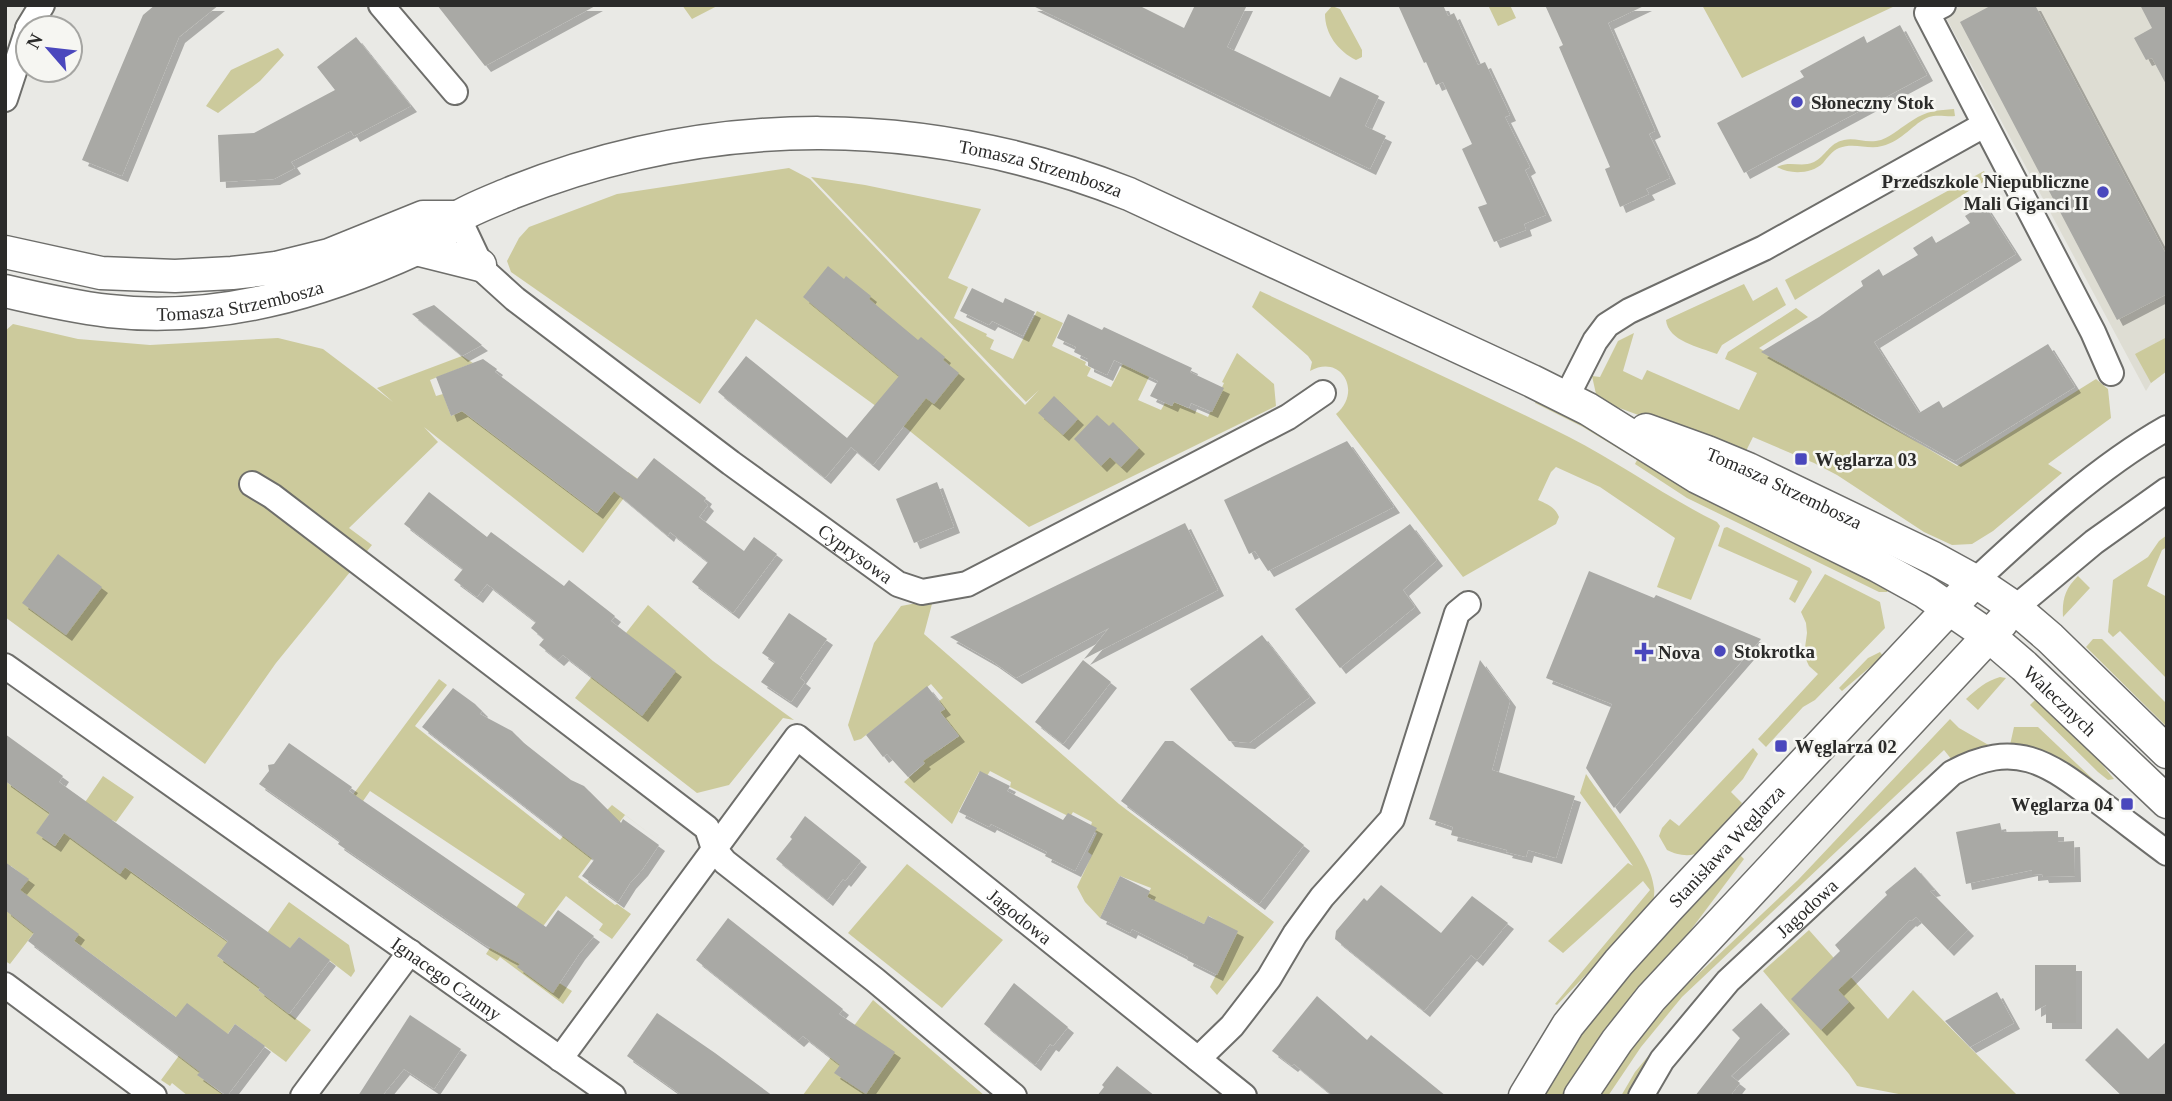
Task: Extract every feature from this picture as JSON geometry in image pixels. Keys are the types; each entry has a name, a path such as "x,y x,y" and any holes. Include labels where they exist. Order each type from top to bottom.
{"street":[{"path":"381,5 455,92"},
{"path":"1943,5 1927,13 2093,332 2111,373"},
{"path":"5,99 14,72"},
{"path":"1577,404 1595,341 1607,325 1629,311 1764,248 1984,125"},
{"name":"Tomasza Strzembosza","path":"5,291 111,312 161,314 214,311 299,294 336,282 440,237 458,217 509,194 568,172 615,159 685,145 762,136 835,133 903,136 949,142 1047,164 1129,194 1577,404 1737,465 1921,552 1975,581"},
{"name":"Tomasza Strzembosza","path":"5,252 101,272 175,276 244,272 276,268 329,255 423,217 458,217"},
{"name":"Cyprysowa","path":"458,217 487,275 533,313 731,463 898,584 922,592 967,584 1288,417 1323,393"},
{"path":"416,249 480,265"},
{"name":"Tomasza Strzembosza","path":"1577,404 1697,477 1899,576 1949,608"},
{"path":"1975,581 2070,498 2167,428"},
{"path":"252,484 272,496 707,828 714,849 725,862 875,980 1014,1096"},
{"path":"1580,1096 1617,1041 1651,998 2015,608 2094,542 2167,490"},
{"name":"Walecznych","path":"1975,581 2015,608 2050,638 2167,752"},
{"name":"Stanisława Węglarza","path":"1525,1096 1568,1026 1619,962 1975,581"},
{"path":"1198,1059 1232,1026 1322,897 1392,820 1457,613 1468,604"},
{"name":"Walecznych","path":"1949,608 1989,636 2036,677 2167,802"},
{"name":"Ignacego Czumy","path":"5,666 613,1096"},
{"name":"Jagodowa","path":"714,849 797,737 1244,1096"},
{"name":"Jagodowa","path":"1641,1096 1662,1060 1728,981 1952,772 1973,761 2004,756 2035,760 2052,768 2167,853"},
{"path":"559,1059 714,849"},
{"path":"303,1096 410,953"},
{"path":"5,985 155,1096"}],"shaded area":[{"path":"682,5 719,5 692,19"},
{"path":"1488,5 1510,5 1516,18 1498,26"},
{"path":"1702,5 1897,5 1742,78"},
{"name":"Przedszkole Niepubliczne Mali Giganci II","path":"1963,5 2167,5 2167,371 2151,383 2146,391 1944,14"},
{"path":"1332,6 1340,9 1362,50 1362,57 1356,60 1350,56 1338,47 1330,35 1325,14"},
{"path":"278,48 284,55 260,81 218,113 206,106 231,70"},
{"path":"1954,109 1955,116 1929,117 1889,144 1839,148 1818,167 1807,171 1794,172 1777,167 1809,164 1839,142 1848,139 1881,140 1923,115"},
{"path":"789,168 810,179 1025,405 1039,390 1026,402 811,177 865,185 981,209 948,278 968,287 954,318 994,340 990,349 1013,359 1037,311 1063,323 1052,346 1086,362 1085,365 1091,368 1087,376 1111,387 1132,346 1158,358 1138,400 1161,410 1165,403 1172,406 1174,402 1208,417 1237,353 1274,384 1276,406 1029,527 906,428 756,319 700,404 511,272 507,261 519,238 529,227 617,194"},
{"path":"1984,171 1988,179 1795,300 1785,280"},
{"path":"1744,284 1753,301 1777,287 1786,305 1722,345 1717,354 1678,338 1668,327 1666,320"},
{"path":"1260,291 1569,437 1717,522 1720,526 1691,600 1657,587 1675,538 1600,487 1556,467 1538,500 1555,511 1559,517 1556,524 1463,577 1336,414 1348,395 1345,378 1331,367 1310,371 1312,362 1308,356 1252,307"},
{"path":"1796,308 1808,317 1759,348 1957,466 2096,379 2108,389 2111,418 2048,464 2062,473 1993,531 1972,544 1952,545 1924,532 1837,475 1753,437 1746,451 1703,439 1606,403 1596,394 1592,376 1600,377 1618,341 1634,333 1623,371 1642,380 1647,370 1739,410 1757,373 1725,359 1728,352"},
{"path":"13,324 78,339 150,345 278,338 323,349 393,402 377,388 462,356 473,363 430,380 436,396 443,394 451,416 462,411 597,513 628,472 638,479 583,553 424,427 438,442 349,528 372,545 276,663 205,764 5,617 5,331"},
{"path":"2167,337 2167,371 2151,383 2135,354"},
{"path":"1537,399 1891,586 1887,592 1879,592 1687,498 1635,464 1637,460 1583,427 1535,403"},
{"path":"1727,527 1810,568 1812,572 1795,603 1789,599 1798,581 1718,546 1724,528"},
{"path":"2167,535 2167,547 2162,550 2147,586 2167,597 2167,679 2120,631 2113,637 2108,632 2113,580 2148,557 2159,541"},
{"path":"1825,574 1880,602 1885,628 1815,700 1803,707 1766,747 1758,739 1818,674 1809,666 1804,655 1807,633 1801,612"},
{"path":"2078,576 2090,588 2063,617 2065,595"},
{"path":"933,600 924,634 1119,804 1274,922 1217,995 1210,987 1237,933 1209,916 1204,924 1154,901 1147,897 1151,888 1120,876 1100,918 1085,902 1077,887 1092,855 1088,852 1097,833 1090,829 1092,822 1073,812 1070,817 1010,787 1011,782 990,771 987,776 979,772 952,824 904,782 924,764 921,758 936,746 939,750 959,736 940,712 945,709 939,701 943,698 931,684 861,739 854,741 848,725 874,643 901,606"},
{"path":"648,605 713,661 794,720 783,718 729,785 697,793 575,698"},
{"path":"2093,639 2102,639 2167,704 2167,727 2086,647"},
{"path":"1880,652 1883,656 1842,691 1839,688 1868,658"},
{"path":"2000,677 2006,678 1978,710 1966,699 1986,683"},
{"path":"439,679 447,685 415,726 560,840 592,800 607,810 612,805 662,843 625,815 578,877 631,914 612,939 599,930 603,924 566,896 519,958 572,991 563,1004 500,957 497,961 486,954 525,894 370,791 340,834 329,827"},
{"path":"2042,693 2114,779 2108,780 2098,772 2030,705"},
{"path":"1950,719 1959,728 1992,747 1952,760 1944,750 1682,997 1641,1047 1608,1096 1600,1096 1635,1044 1678,993 1798,880"},
{"path":"2014,727 2038,727 2097,783 2096,785 2010,745"},
{"path":"1753,748 1758,754 1743,779 1731,792 1742,803 1721,832 1708,846 1695,854 1681,855 1667,850 1659,836 1662,828 1670,819 1679,826"},
{"path":"1586,774 1645,861 1654,888 1653,905 1557,1005 1555,1004 1650,890 1643,881 1563,953 1548,941 1628,863 1633,866 1580,793"},
{"path":"103,776 134,797 116,822 112,820 89,851 125,867 228,942 218,957 234,968 253,953 289,902 349,945 355,971 351,977 299,937 258,990 311,1030 286,1062 235,1024 198,1075 225,1096 188,1096 172,1083 170,1086 161,1080 192,1038 176,1017 74,941 50,912 10,964 5,961 5,909 28,879 11,866 5,872 5,781 50,813 37,833 55,846"},
{"path":"1739,854 1744,859 1678,947 1586,1061 1564,1096 1544,1096 1567,1055 1609,998"},
{"path":"907,864 1003,940 942,1008 848,933"},
{"path":"1809,930 1888,1019 1913,990 2016,1094 2015,1096 1909,1096 1857,1086 1763,971"},
{"path":"1709,983 1712,986 1632,1096 1621,1096 1635,1072"},
{"path":"873,1000 985,1096 803,1095"}],"building":[{"path":"155,5 219,5 179,37 122,176 82,160 143,15"},
{"path":"437,5 597,5 485,66"},
{"path":"1031,5 1138,5 1184,28 1195,5 1247,5 1227,47 1330,97 1340,77 1379,96 1365,126 1386,136 1370,169"},
{"path":"1398,5 1443,5 1448,16 1454,13 1478,65 1485,62 1510,115 1505,117 1530,167 1525,170 1546,215 1524,224 1526,230 1494,242 1478,207 1487,204 1462,149 1472,144 1443,82 1436,85 1426,62 1424,63"},
{"path":"1545,5 1646,5 1608,23 1655,131 1649,134 1670,178 1646,189 1649,194 1620,207 1605,169 1610,167 1559,47 1563,45"},
{"path":"1992,5 2035,5 2167,256 2167,294 2117,320 1960,22"},
{"path":"2140,5 2167,5 2167,86 2152,58 2146,60 2134,38 2152,28"},
{"name":"Słoneczny Stok","path":"1900,25 1927,75 1744,173 1717,123 1804,77 1800,71 1864,36 1867,43"},
{"path":"356,37 411,106 354,136 351,131 291,162 295,168 274,179 220,182 218,135 254,133 335,90 317,67"},
{"path":"1984,204 2016,254 1874,342 1919,413 1939,401 1943,408 2048,344 2075,387 1955,461 1761,352 1819,317 1863,286 1861,281 1879,269 1883,276 1918,255 1913,248 1932,236 1936,243 1970,223 1965,216"},
{"path":"828,266 871,296 869,299 918,340 921,337 959,373 934,404 926,398 873,465 851,447 825,478 718,392 746,356 847,438 899,376 803,297"},
{"path":"972,288 1003,303 1005,298 1035,312 1023,336 992,321 989,325 960,311"},
{"path":"434,305 482,345 462,356 412,314"},
{"path":"1068,314 1102,330 1104,327 1192,368 1190,372 1224,388 1212,412 1191,403 1189,408 1174,402 1172,406 1150,396 1158,381 1114,360 1107,375 1088,366 1088,359 1074,352 1076,347 1057,338"},
{"path":"483,359 497,369 495,372 637,479 654,458 706,498 704,501 708,505 699,517 744,551 754,537 777,554 733,613 692,582 708,562 670,532 668,536 614,491 597,513 462,411 451,416 436,377"},
{"path":"1054,396 1078,419 1063,435 1038,413"},
{"path":"1097,415 1109,426 1113,422 1139,448 1121,467 1110,457 1101,466 1074,439"},
{"path":"1347,441 1394,507 1268,571 1255,551 1249,554 1224,500"},
{"path":"937,482 954,527 914,543 896,499"},
{"path":"429,492 487,537 491,532 564,586 569,580 615,616 611,621 676,671 642,716 563,655 558,660 539,645 544,639 531,628 536,622 487,584 477,597 454,580 463,569 404,524"},
{"path":"1185,523 1218,590 1084,659 1109,628 1016,678 950,637"},
{"path":"1410,524 1437,560 1403,590 1415,607 1340,668 1295,609"},
{"path":"58,554 102,587 66,635 22,603"},
{"path":"1589,571 1654,598 1656,595 1761,639 1614,808 1586,768 1612,704 1546,678"},
{"path":"789,613 827,639 800,678 805,682 791,702 761,682 775,662 762,653"},
{"path":"1262,635 1310,697 1249,743 1229,741 1190,689"},
{"path":"1083,660 1111,682 1063,744 1035,722"},
{"path":"1480,660 1510,701 1492,770 1575,796 1556,858 1528,850 1526,857 1506,852 1507,850 1451,835 1453,827 1429,819"},
{"path":"927,686 945,709 940,712 959,736 923,761 925,763 908,777 887,754 883,757 866,735"},
{"path":"453,688 475,704 482,711 480,714 512,731 571,780 584,786 621,823 623,819 659,845 618,902 582,876 594,860 422,727"},
{"path":"5,734 63,776 59,782 290,948 299,937 330,960 289,1014 217,956 228,941 125,867 120,874 64,833 55,846 36,833 50,813 5,781"},
{"path":"1165,741 1173,741 1304,845 1259,904 1121,801"},
{"path":"289,743 352,787 349,791 546,927 558,910 594,936 553,993 517,967 520,964 485,945 435,911 338,844 340,841 259,784 269,771 268,765 274,764"},
{"path":"980,771 1010,786 1007,791 1063,820 1068,813 1097,828 1075,871 1045,856 1047,852 991,824 989,827 959,812"},
{"path":"805,816 861,861 827,900 776,859"},
{"path":"2000,823 2002,832 2058,831 2058,842 2074,841 2075,876 2043,877 2042,874 2032,875 2032,870 1966,884 1956,832"},
{"path":"5,862 29,879 20,890 79,934 74,941 176,1017 187,1003 228,1034 235,1024 265,1046 227,1096 197,1075 200,1072 28,941 34,933 5,910"},
{"path":"1915,867 1935,890 1930,891 1968,930 1948,950 1916,917 1910,920 1838,990 1849,1002 1821,1030 1791,999 1840,951 1835,945 1887,895 1885,892"},
{"path":"1120,876 1150,891 1147,897 1204,924 1208,916 1238,931 1217,975 1132,929 1130,933 1100,918"},
{"path":"1381,885 1441,933 1472,896 1508,923 1477,960 1471,955 1424,1011 1335,939 1336,931 1364,898 1367,901"},
{"path":"728,918 843,1009 839,1014 895,1052 866,1094 834,1073 840,1065 803,1036 798,1041 696,960"},
{"path":"2035,965 2076,965 2076,1023 2046,1023 2046,1005 2035,1011"},
{"path":"1014,983 1068,1027 1053,1046 1050,1044 1035,1065 984,1024"},
{"path":"1997,992 2014,1023 1970,1047 1945,1021"},
{"path":"1317,996 1367,1040 1371,1035 1446,1096 1333,1096 1294,1064 1292,1066 1272,1051"},
{"path":"1761,1003 1784,1028 1731,1076 1740,1083 1730,1096 1695,1096 1740,1038 1732,1030"},
{"path":"657,1013 773,1096 683,1096 627,1056"},
{"path":"410,1015 461,1049 434,1089 404,1069 382,1096 358,1096"},
{"path":"2117,1028 2148,1059 2167,1041 2167,1096 2122,1096 2085,1060"},
{"path":"1117,1066 1155,1096 1097,1096"}],"place":[{"name":"Słoneczny Stok","path":"1797,102"},
{"name":"Przedszkole Niepubliczne Mali Giganci II","path":"2103,192"},
{"name":"Węglarza 03","path":"1801,459"},
{"name":"Stokrotka","path":"1720,651"},
{"name":"Nova","path":"1644,652"},
{"name":"Węglarza 02","path":"1781,746"},
{"name":"Węglarza 04","path":"2127,804"}]}
